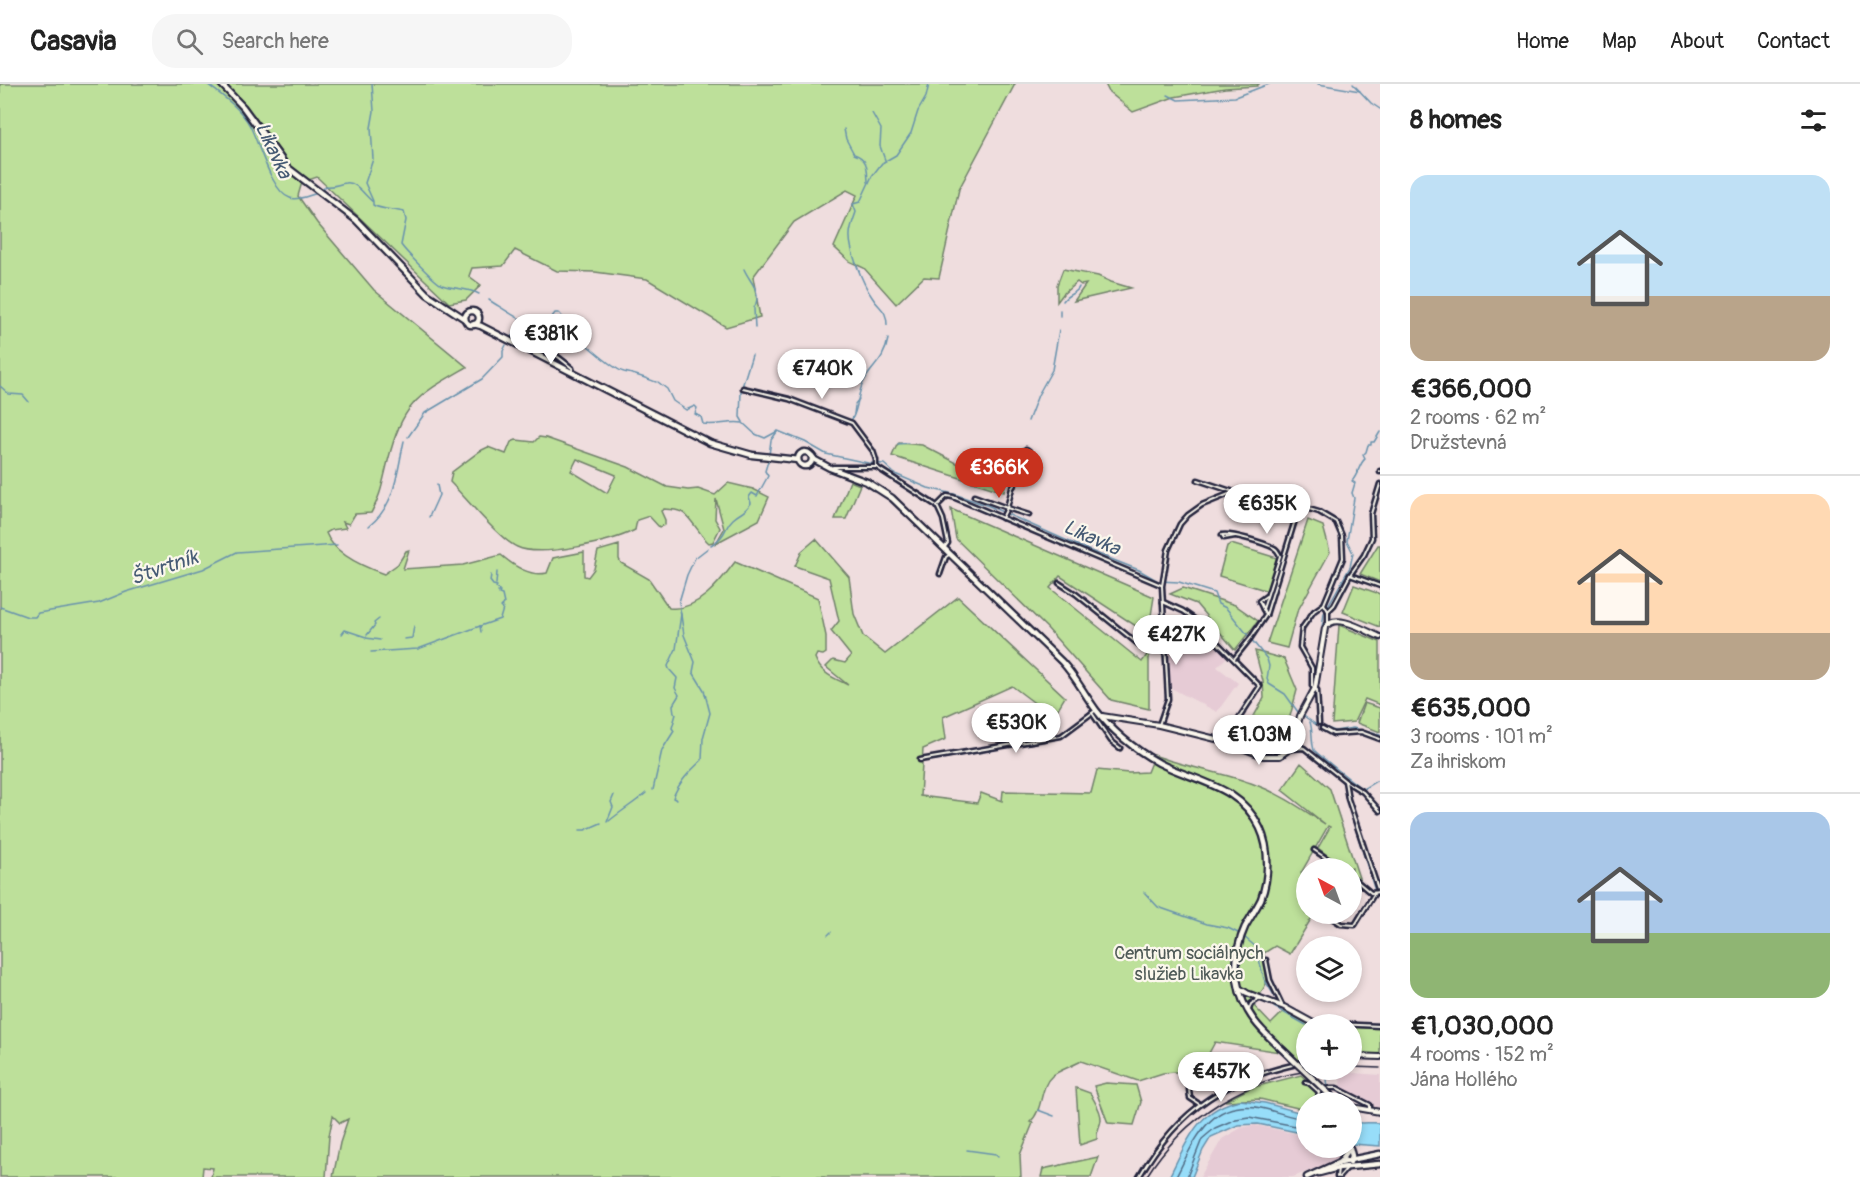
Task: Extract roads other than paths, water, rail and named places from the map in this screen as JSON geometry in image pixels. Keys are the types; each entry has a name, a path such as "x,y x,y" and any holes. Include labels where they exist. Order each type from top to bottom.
{"main road":[{"path":"221,84 243,107 281,162 356,220 417,284 460,314 468,323 491,332 711,443 744,454 798,460 802,465 818,462"},
{"path":"450,309 475,311 491,332"},
{"path":"465,319 468,311"},
{"path":"474,324 479,317"},
{"path":"775,458 807,452 818,462 867,482 887,494 1062,662 1079,682 1094,711 1119,734 1144,754 1171,768 1223,788 1240,801 1254,817 1264,840 1267,870 1262,896 1240,939 1236,959 1239,988 1248,1012 1326,1092"},
{"path":"798,460 800,454"},
{"path":"810,464 812,456"},
{"path":"1309,1176 1351,1160 1380,1154"},
{"path":"1362,1155 1367,1156"},
{"path":"1309,1176 1330,1170 1339,1165 1344,1158"},
{"path":"1348,1167 1351,1160"},
{"path":"1339,1165 1348,1167 1380,1164"}],"street":[{"path":"530,352 536,348 548,350 572,368 573,374"},
{"path":"742,388 789,399 852,423 873,451 876,464"},
{"path":"1002,518 1012,488 1021,475 1027,458"},
{"path":"830,468 876,464 937,506 944,519 948,543 945,548"},
{"path":"1198,480 1234,492 1258,494 1319,512 1336,522 1344,546 1341,565 1324,604 1314,611 1302,628 1300,647 1312,668 1312,686 1315,688"},
{"path":"1328,611 1334,605 1372,538 1371,514 1380,484"},
{"path":"1159,725 1168,699 1162,586 1168,550 1180,524 1202,505 1234,492"},
{"path":"937,506 947,496 1162,586"},
{"path":"974,496 1029,515"},
{"path":"1234,659 1266,615 1299,507"},
{"path":"1235,536 1278,550 1280,556 1263,609"},
{"path":"940,574 946,557 951,553"},
{"path":"1350,575 1380,586"},
{"path":"1059,583 1143,648 1164,646"},
{"path":"1266,615 1259,601 1267,596"},
{"path":"1163,602 1187,613 1260,686 1224,741"},
{"path":"1324,604 1328,611 1329,623"},
{"path":"1319,723 1315,688 1325,628 1333,621 1344,622 1380,637"},
{"path":"1290,749 1301,714 1315,688"},
{"path":"920,760 1061,736 1094,711 1111,741 1120,747"},
{"path":"1102,716 1159,725 1224,741 1245,751 1269,757 1280,756 1290,749 1304,748"},
{"path":"1322,728 1333,734 1360,732 1380,739"},
{"path":"1294,740 1345,781 1363,792 1380,811"},
{"path":"1345,781 1380,894 1374,894 1362,885"},
{"path":"1346,790 1352,786"},
{"path":"1314,850 1326,858"},
{"path":"1362,914 1374,894"},
{"path":"1341,924 1356,924"},
{"path":"1266,960 1270,980 1284,1007"},
{"path":"1239,988 1296,1014"},
{"path":"1248,1012 1251,1004 1260,998"},
{"path":"1362,1025 1380,1026"},
{"path":"1362,1056 1380,1057"},
{"path":"1139,1177 1168,1133 1199,1104 1252,1075 1296,1064"},
{"path":"1199,1069 1189,1089 1190,1098 1199,1104"},
{"path":"1305,1082 1319,1092 1332,1088 1346,1092"},
{"path":"1362,1100 1367,1103 1371,1112"},
{"path":"1362,1110 1380,1113"},
{"path":"1337,1177 1339,1165"},
{"path":"1337,1177 1348,1167"},
{"path":"1330,1170 1337,1177"}],"water":[{"path":"1240,1100 1265,1103 1296,1111 1296,1132 1258,1124 1238,1125 1211,1137 1192,1177 1169,1177 1195,1129 1203,1119 1225,1104"},
{"path":"1362,1123 1380,1123 1380,1146 1362,1145"}],"waterway":[{"name":"Likavka","path":"207,84 242,114 254,134 272,178 283,194 296,199 318,193"},
{"path":"372,84 373,159 365,183 373,201"},
{"path":"887,325 884,312 868,291 854,258 850,241 851,226 856,212 853,204 860,202 872,176 882,163 896,155 911,133 929,84"},
{"path":"1168,95 1178,100 1235,97 1269,84"},
{"path":"1318,84 1360,91"},
{"path":"1353,84 1380,109"},
{"path":"872,113 881,129 880,146 885,160"},
{"path":"844,129 846,139 854,154 865,162 868,182"},
{"name":"Likavka","path":"321,191 326,186 350,183 373,202 373,205 404,212 406,220 401,245 409,254 438,283 479,294"},
{"path":"744,269 755,287 757,297 754,308"},
{"path":"1063,301 1079,287"},
{"name":"Likavka","path":"489,300 516,317 537,325 545,326 555,313 559,313 568,328 612,366 656,382"},
{"path":"754,309 755,328"},
{"path":"1060,310 1060,316"},
{"name":"Štvrtník","path":"511,337 543,328"},
{"path":"1028,421 1038,395 1052,370 1059,330"},
{"path":"852,419 863,383 884,353 888,339"},
{"name":"Štvrtník","path":"408,437 425,413 482,379 503,357 506,345"},
{"path":"742,387 752,355"},
{"name":"Likavka","path":"658,382 667,389 673,401 686,410 695,406 697,408 695,414 701,417 703,424 743,423 755,434 765,438 778,431 826,454 884,464 895,474 928,488 989,506 1139,570 1158,581 1179,582 1214,593 1218,604 1226,608 1267,659 1269,684 1285,694 1298,712 1315,724 1335,731 1353,728 1380,735"},
{"path":"0,386 9,394 23,395 29,402"},
{"path":"741,391 740,417 743,422"},
{"path":"855,404 859,399"},
{"path":"854,414 855,406"},
{"path":"769,455 771,440 777,432"},
{"path":"1318,658 1324,613 1350,567 1353,553 1347,541 1354,498 1352,493 1355,483 1352,481 1365,459 1363,455 1368,445 1374,442 1380,432"},
{"name":"Štvrtník","path":"369,526 378,518 390,498 404,441"},
{"path":"898,444 908,443"},
{"path":"711,545 723,535 733,519 749,507 751,503 749,497 752,493 757,496 768,476 765,471 768,461"},
{"path":"429,517 439,495 437,485"},
{"name":"Štvrtník","path":"0,607 28,617 35,617 38,613 99,603 126,592 203,569 237,552 337,545"},
{"path":"677,800 673,798 678,787 702,760 703,738 710,713 704,690 693,672 695,662 684,635 679,602 695,558 708,548"},
{"path":"496,584 497,572"},
{"path":"481,632 480,626 500,619 503,609 501,607 504,604 497,586 490,581 491,575"},
{"path":"653,790 662,750 674,731 672,728 676,714 673,705 679,695 675,688 677,678 668,666 676,649 681,614"},
{"path":"367,635 379,619"},
{"path":"404,639 412,638 414,626"},
{"path":"371,652 418,649 480,626"},
{"path":"342,634 345,630 366,637"},
{"path":"366,638 380,640"},
{"path":"1315,693 1317,724"},
{"path":"1310,722 1313,747 1316,752 1363,789 1376,781 1380,782"},
{"path":"929,761 994,750"},
{"path":"609,821 646,793"},
{"path":"607,822 613,807 611,802 614,795"},
{"path":"1345,795 1375,891"},
{"path":"580,830 601,823"},
{"path":"1144,892 1158,907 1207,924 1228,928 1240,934"},
{"path":"828,935 831,932"},
{"path":"1244,937 1256,947 1264,979 1277,1000 1274,1007 1296,1019"},
{"path":"1327,1080 1328,1088"},
{"path":"1038,1110 1054,1116"},
{"path":"967,1150 998,1156"}],"railway":[{"path":"1362,1067 1380,1068"},
{"path":"1146,1177 1179,1135 1221,1102 1268,1080 1296,1074"}],"park label":[{"name":"Centrum sociálnych služieb Likavka","path":"1189,963"}]}
